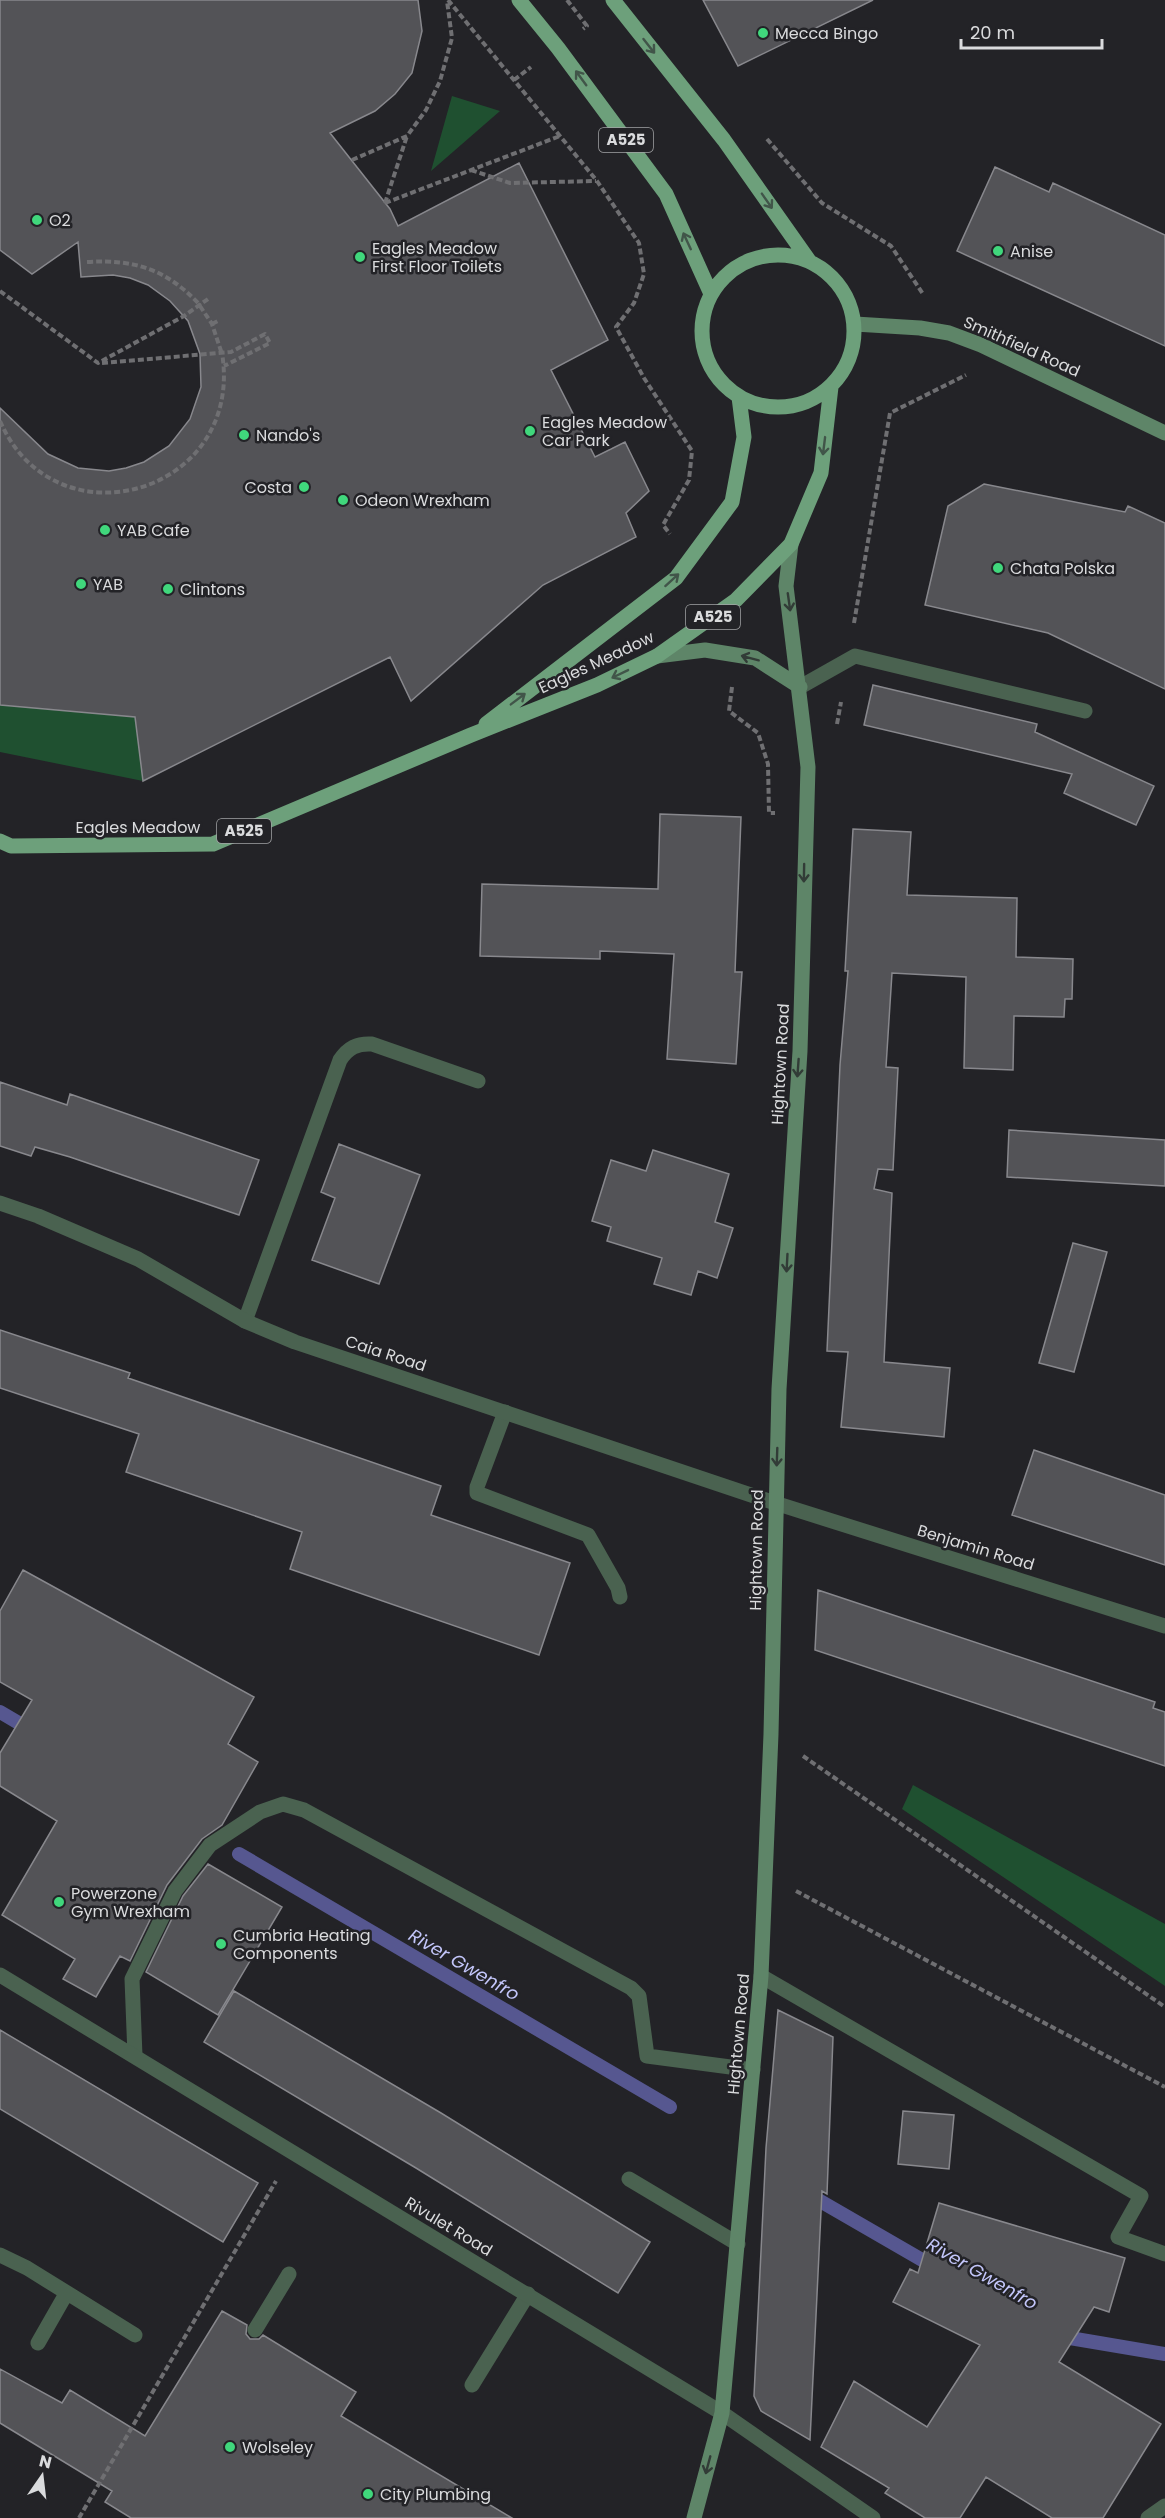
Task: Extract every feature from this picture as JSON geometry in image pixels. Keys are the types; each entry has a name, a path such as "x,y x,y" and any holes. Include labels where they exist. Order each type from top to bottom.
{"main road":[{"name":"A525","path":"519,0 558,48 666,194 711,294"},
{"path":"613,0 724,140 810,262"},
{"path":"789,255 810,262 832,276 848,298 855,324 854,347 845,369 831,387 810,401 786,407 762,406 738,397 720,380 706,356 702,338 703,319 711,294 726,276 744,263 766,256 789,255"},
{"name":"Eagles Meadow","path":"0,841 11,846 213,844 471,735 597,685 657,656 736,600 791,544 821,473 831,387"},
{"name":"Eagles Meadow","path":"471,735 676,578 732,502 744,436 738,397"}],"street":[{"name":"Smithfield Road","path":"855,324 920,328 949,333 981,345 1165,433"},
{"name":"Hightown Road","path":"694,2518 722,2413 761,1976 771,1734 779,1389 800,1051 808,767 786,586 791,544"},
{"path":"657,656 705,650 755,658 800,687 855,656 1085,711"},
{"path":"245,1321 340,1060 346,1052 363,1043 372,1044 477,1081"},
{"name":"Caia Road","path":"0,1203 38,1216 138,1259 245,1321 295,1342 775,1503"},
{"path":"505,1412 477,1487 477,1493 482,1497 588,1534 618,1588 620,1597"},
{"name":"Benjamin Road","path":"775,1503 1165,1626"},
{"path":"135,2056 132,1979 175,1891 210,1845 260,1812 283,1803 304,1810 631,1988 639,1996 647,2056 753,2070"},
{"name":"Rivulet Road","path":"0,1976 722,2413 873,2518"},
{"path":"761,1976 1141,2196 1118,2237 1165,2254"},
{"path":"629,2179 738,2244"},
{"path":"0,2255 27,2268 135,2335"},
{"path":"255,2330 289,2274"},
{"path":"39,2343 66,2294"},
{"path":"472,2385 528,2294"},
{"path":"1148,2518 1165,2506"}],"path":[{"path":"448,0 452,38 440,81 426,110 407,135 386,203 560,136"},
{"path":"448,0 597,181 639,243 644,274 634,303 616,327 645,378"},
{"path":"352,160 407,135"},
{"path":"471,170 510,183 597,181"},
{"path":"0,421 7,438 40,471 74,489 102,493 140,489 163,480 196,454 212,430 222,403 224,366 222,352 212,324 200,305 174,282 144,266 115,260 87,262"},
{"path":"0,291 98,363 231,352 265,334 270,343 224,366"},
{"path":"98,363 184,316 208,299"},
{"path":"212,324 220,320"},
{"path":"771,1734 1165,2007"},
{"path":"764,1874 1165,2087"},
{"path":"79,2518 294,2152"}],"green space":[{"path":"452,96 500,111 431,171"},
{"path":"0,705 135,717 143,781 0,752"},
{"path":"913,1785 1165,1924 1165,1986 902,1809"}],"building":[{"path":"0,0 418,0 422,31 412,73 395,94 375,111 330,133 390,209 398,226 519,163 608,340 551,370 595,457 625,442 649,491 626,513 636,537 543,585 411,701 390,657 143,781 135,717 0,705 0,408 48,454 78,468 109,471 144,462 169,446 190,419 201,387 200,354 188,321 170,301 148,285 113,275 81,277 78,242 32,274 0,250"},
{"name":"Mecca Bingo","path":"703,0 873,0 738,66"},
{"path":"995,167 1049,192 1053,183 1165,235 1165,346 957,251"},
{"path":"984,484 1125,512 1128,506 1165,523 1165,689 1048,633 925,605 948,506"},
{"path":"873,685 1037,724 1035,732 1154,786 1136,825 1064,793 1072,774 864,725"},
{"path":"660,814 741,817 735,972 742,972 736,1064 667,1059 674,954 600,951 600,959 480,956 482,884 658,889"},
{"path":"853,829 911,832 907,895 1017,898 1016,957 1073,959 1072,999 1065,999 1064,1017 1014,1016 1013,1070 964,1068 966,977 892,973 886,1067 898,1068 893,1170 878,1169 874,1189 892,1193 884,1362 950,1368 944,1437 841,1427 848,1352 827,1351 840,1065 848,971 845,971"},
{"path":"0,1082 67,1105 70,1094 259,1160 239,1215 70,1157 35,1147 31,1156 0,1146"},
{"path":"1009,1130 1165,1140 1165,1186 1007,1177"},
{"path":"339,1144 420,1175 379,1284 312,1260 335,1198 321,1192"},
{"path":"653,1150 729,1174 715,1222 733,1228 717,1278 698,1271 691,1295 654,1284 662,1258 607,1241 611,1227 592,1221 611,1160 646,1171"},
{"path":"1073,1243 1107,1252 1074,1372 1039,1363"},
{"path":"0,1330 130,1373 128,1378 441,1486 431,1515 570,1563 539,1655 290,1569 302,1532 126,1472 139,1434 0,1388"},
{"path":"1034,1450 1165,1495 1165,1565 1012,1515"},
{"path":"23,1570 254,1697 228,1744 258,1762 222,1825 202,1839 167,1885 130,1961 120,1956 96,1997 63,1979 75,1959 2,1915 57,1821 0,1786 0,1753 32,1700 0,1682 0,1611"},
{"path":"818,1590 1155,1702 1153,1708 1165,1712 1165,1766 815,1650"},
{"name":"Cumbria Heating Components","path":"208,1864 282,1907 218,2015 146,1972 183,1896"},
{"path":"234,1991 441,2113 650,2242 618,2293 416,2168 204,2042"},
{"path":"778,2010 833,2037 827,2194 822,2191 810,2440 761,2411 754,2396 766,2148"},
{"path":"0,2030 258,2183 223,2242 0,2109"},
{"path":"903,2111 954,2115 949,2169 898,2164"},
{"path":"939,2203 1125,2258 1109,2312 1094,2307 1059,2362 1161,2424 1103,2518 1052,2518 986,2477 960,2518 925,2518 885,2493 889,2488 821,2447 854,2381 927,2427 980,2345 893,2302 910,2269 918,2273"},
{"path":"222,2311 247,2325 246,2334 250,2339 259,2339 263,2335 356,2392 341,2416 512,2518 131,2518 105,2502 112,2491 0,2423 0,2369 62,2403 70,2390 145,2436"}],"waterway":[{"name":"River Gwenfro","path":"0,1712 34,1732"},
{"name":"River Gwenfro","path":"239,1854 670,2107"},
{"name":"River Gwenfro","path":"808,2194 936,2268"},
{"name":"River Gwenfro","path":"1058,2336 1165,2354"}],"place":[{"name":"Mecca Bingo","path":"763,33"},
{"name":"O2","path":"37,220"},
{"name":"Anise","path":"998,251"},
{"name":"Eagles Meadow First Floor Toilets","path":"360,257"},
{"name":"Eagles Meadow Car Park","path":"530,431"},
{"name":"Nando's","path":"244,435"},
{"name":"Costa","path":"304,487"},
{"name":"Odeon Wrexham","path":"343,500"},
{"name":"YAB Cafe","path":"105,530"},
{"name":"Chata Polska","path":"998,568"},
{"name":"YAB","path":"81,584"},
{"name":"Clintons","path":"168,589"},
{"name":"Powerzone Gym Wrexham","path":"59,1902"},
{"name":"Cumbria Heating Components","path":"221,1944"},
{"name":"Wolseley","path":"230,2447"},
{"name":"City Plumbing","path":"368,2494"}]}
